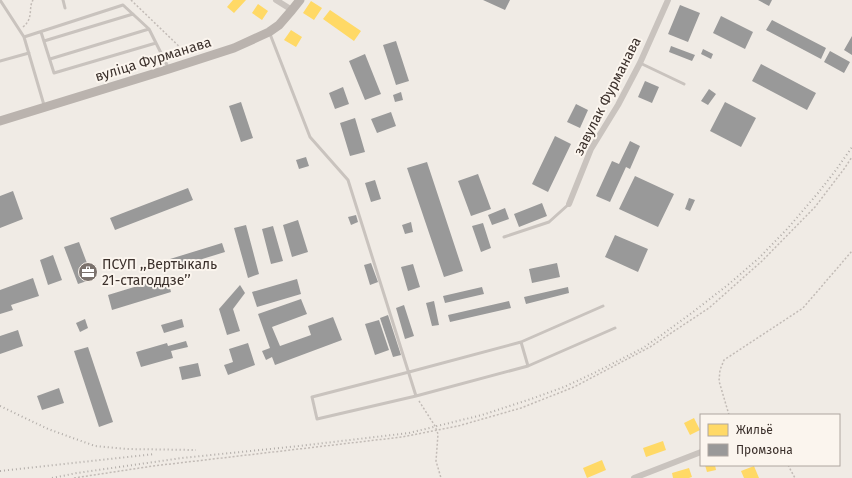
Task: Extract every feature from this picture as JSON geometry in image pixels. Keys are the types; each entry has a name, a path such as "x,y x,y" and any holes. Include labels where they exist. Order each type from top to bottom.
{"street":[{"path":"276,0 292,10"},
{"name":"вуліца Фурманава","path":"0,121 234,48 269,32 279,25 300,0"},
{"name":"завулак Фурманава","path":"569,204 592,149 618,105 640,63 668,0"},
{"path":"634,478 700,452"}],"lane":[{"path":"0,0 2,6 24,37 44,107"},
{"path":"63,0 65,8"},
{"path":"24,37 123,5 149,29 169,69"},
{"path":"44,41 133,14"},
{"path":"50,59 149,29"},
{"path":"42,32 54,74 156,43"},
{"path":"269,32 310,137 348,180 416,396"},
{"path":"0,61 28,53"},
{"path":"640,63 684,84"},
{"path":"504,237 548,222 569,204"},
{"path":"603,306 520,342 312,397 317,419 416,396 528,366 615,328"},
{"path":"520,342 528,366"}],"path":[{"path":"19,30 26,24 31,14 31,3 33,0"},
{"path":"132,0 194,61"},
{"path":"729,414 718,381 724,360 803,308 852,251"},
{"path":"416,396 435,426 438,434 436,461 441,478"},
{"path":"788,466 794,478"}],"building: Жильё":[{"path":"233,0 246,0 234,13 227,7"},
{"path":"311,1 322,8 314,20 303,13"},
{"path":"258,4 268,11 262,20 252,13"},
{"path":"330,10 361,31 354,41 323,19"},
{"path":"291,30 302,37 296,47 284,40"},
{"path":"694,418 700,430 690,435 684,423"},
{"path":"663,441 666,450 646,457 643,448"},
{"path":"602,460 606,470 587,478 583,468"},
{"path":"705,466 715,466 716,470 707,472"},
{"path":"754,466 759,478 744,478 741,471"},
{"path":"689,468 692,477 673,478 672,473"}],"building: Промзона":[{"path":"483,0 510,0 505,10"},
{"path":"758,0 772,0 769,6"},
{"path":"680,5 700,13 688,42 668,34"},
{"path":"721,16 753,32 745,49 713,33"},
{"path":"772,20 826,48 821,59 766,30"},
{"path":"852,36 852,55 844,50"},
{"path":"396,41 409,81 396,85 383,45"},
{"path":"671,46 695,55 692,61 669,52"},
{"path":"703,49 713,54 711,59 701,54"},
{"path":"830,51 850,62 844,73 824,62"},
{"path":"365,54 381,94 365,100 349,61"},
{"path":"761,64 816,93 807,110 752,81"},
{"path":"645,81 659,87 652,103 638,97"},
{"path":"343,87 349,104 335,109 329,93"},
{"path":"709,89 716,94 708,105 701,101"},
{"path":"401,92 403,100 395,102 393,95"},
{"path":"241,102 253,138 241,142 229,106"},
{"path":"725,102 756,118 741,147 710,131"},
{"path":"576,104 588,110 580,128 567,122"},
{"path":"391,112 396,126 377,133 371,119"},
{"path":"355,118 365,152 350,156 340,123"},
{"path":"555,136 571,144 548,192 532,184"},
{"path":"630,141 640,146 630,169 626,167 610,202 596,196 612,161 619,164"},
{"path":"306,157 309,166 299,169 296,160"},
{"path":"427,162 463,271 444,277 407,168"},
{"path":"478,174 491,209 471,216 458,181"},
{"path":"635,176 674,194 658,227 619,209"},
{"path":"375,180 381,199 371,202 365,183"},
{"path":"188,188 193,200 115,230 110,218"},
{"path":"13,191 23,219 0,228 0,196"},
{"path":"689,198 695,200 690,211 685,209"},
{"path":"542,203 547,216 519,227 514,214"},
{"path":"505,208 509,219 492,225 488,215"},
{"path":"356,215 358,222 351,225 348,217"},
{"path":"298,220 308,252 292,257 283,225"},
{"path":"411,222 413,232 405,234 402,225"},
{"path":"483,223 491,248 481,252 472,226"},
{"path":"246,225 259,274 248,278 234,228"},
{"path":"273,226 283,261 271,264 262,229"},
{"path":"615,235 648,249 638,272 605,257"},
{"path":"79,242 93,279 78,284 64,247"},
{"path":"222,243 225,252 173,268 170,259"},
{"path":"53,255 62,280 48,285 40,260"},
{"path":"371,263 378,282 370,285 364,265"},
{"path":"557,263 560,277 532,283 529,269"},
{"path":"413,264 420,287 408,291 401,267"},
{"path":"167,277 171,292 112,310 108,295"},
{"path":"33,278 39,296 11,305 13,310 0,314 0,290"},
{"path":"297,279 301,294 257,307 252,292"},
{"path":"240,285 245,293 233,309 240,331 227,335 219,309"},
{"path":"482,287 484,294 445,303 443,296"},
{"path":"568,287 569,293 526,304 524,297"},
{"path":"301,299 307,314 272,327 280,346 311,335 308,326 333,317 342,340 275,365 272,357 266,360 262,351 270,348 258,314"},
{"path":"434,301 439,325 432,326 426,303"},
{"path":"509,301 511,308 450,322 448,315"},
{"path":"404,305 414,336 405,339 396,308"},
{"path":"388,315 401,355 393,357 380,318"},
{"path":"85,319 88,328 80,332 76,323"},
{"path":"182,319 184,327 164,333 161,325"},
{"path":"379,320 389,350 375,355 365,324"},
{"path":"18,330 23,346 0,354 0,336"},
{"path":"186,341 188,347 171,351 173,358 141,367 136,352 167,343 168,346"},
{"path":"248,343 255,365 228,375 224,365 233,362 229,349"},
{"path":"88,347 113,422 99,427 74,351"},
{"path":"198,363 201,376 182,380 179,367"},
{"path":"59,388 64,403 42,410 37,396"}],"railway":[{"path":"52,478 182,458 409,433 482,415 564,387 643,348 729,284 759,258 788,228 818,193 852,147"},
{"path":"0,406 48,429 95,446 127,449 196,450"},
{"path":"0,471 155,454"}],"place":[{"name":"ПСУП ,,Вертыкаль 21-стагоддзе’’","path":"88,272"}]}
